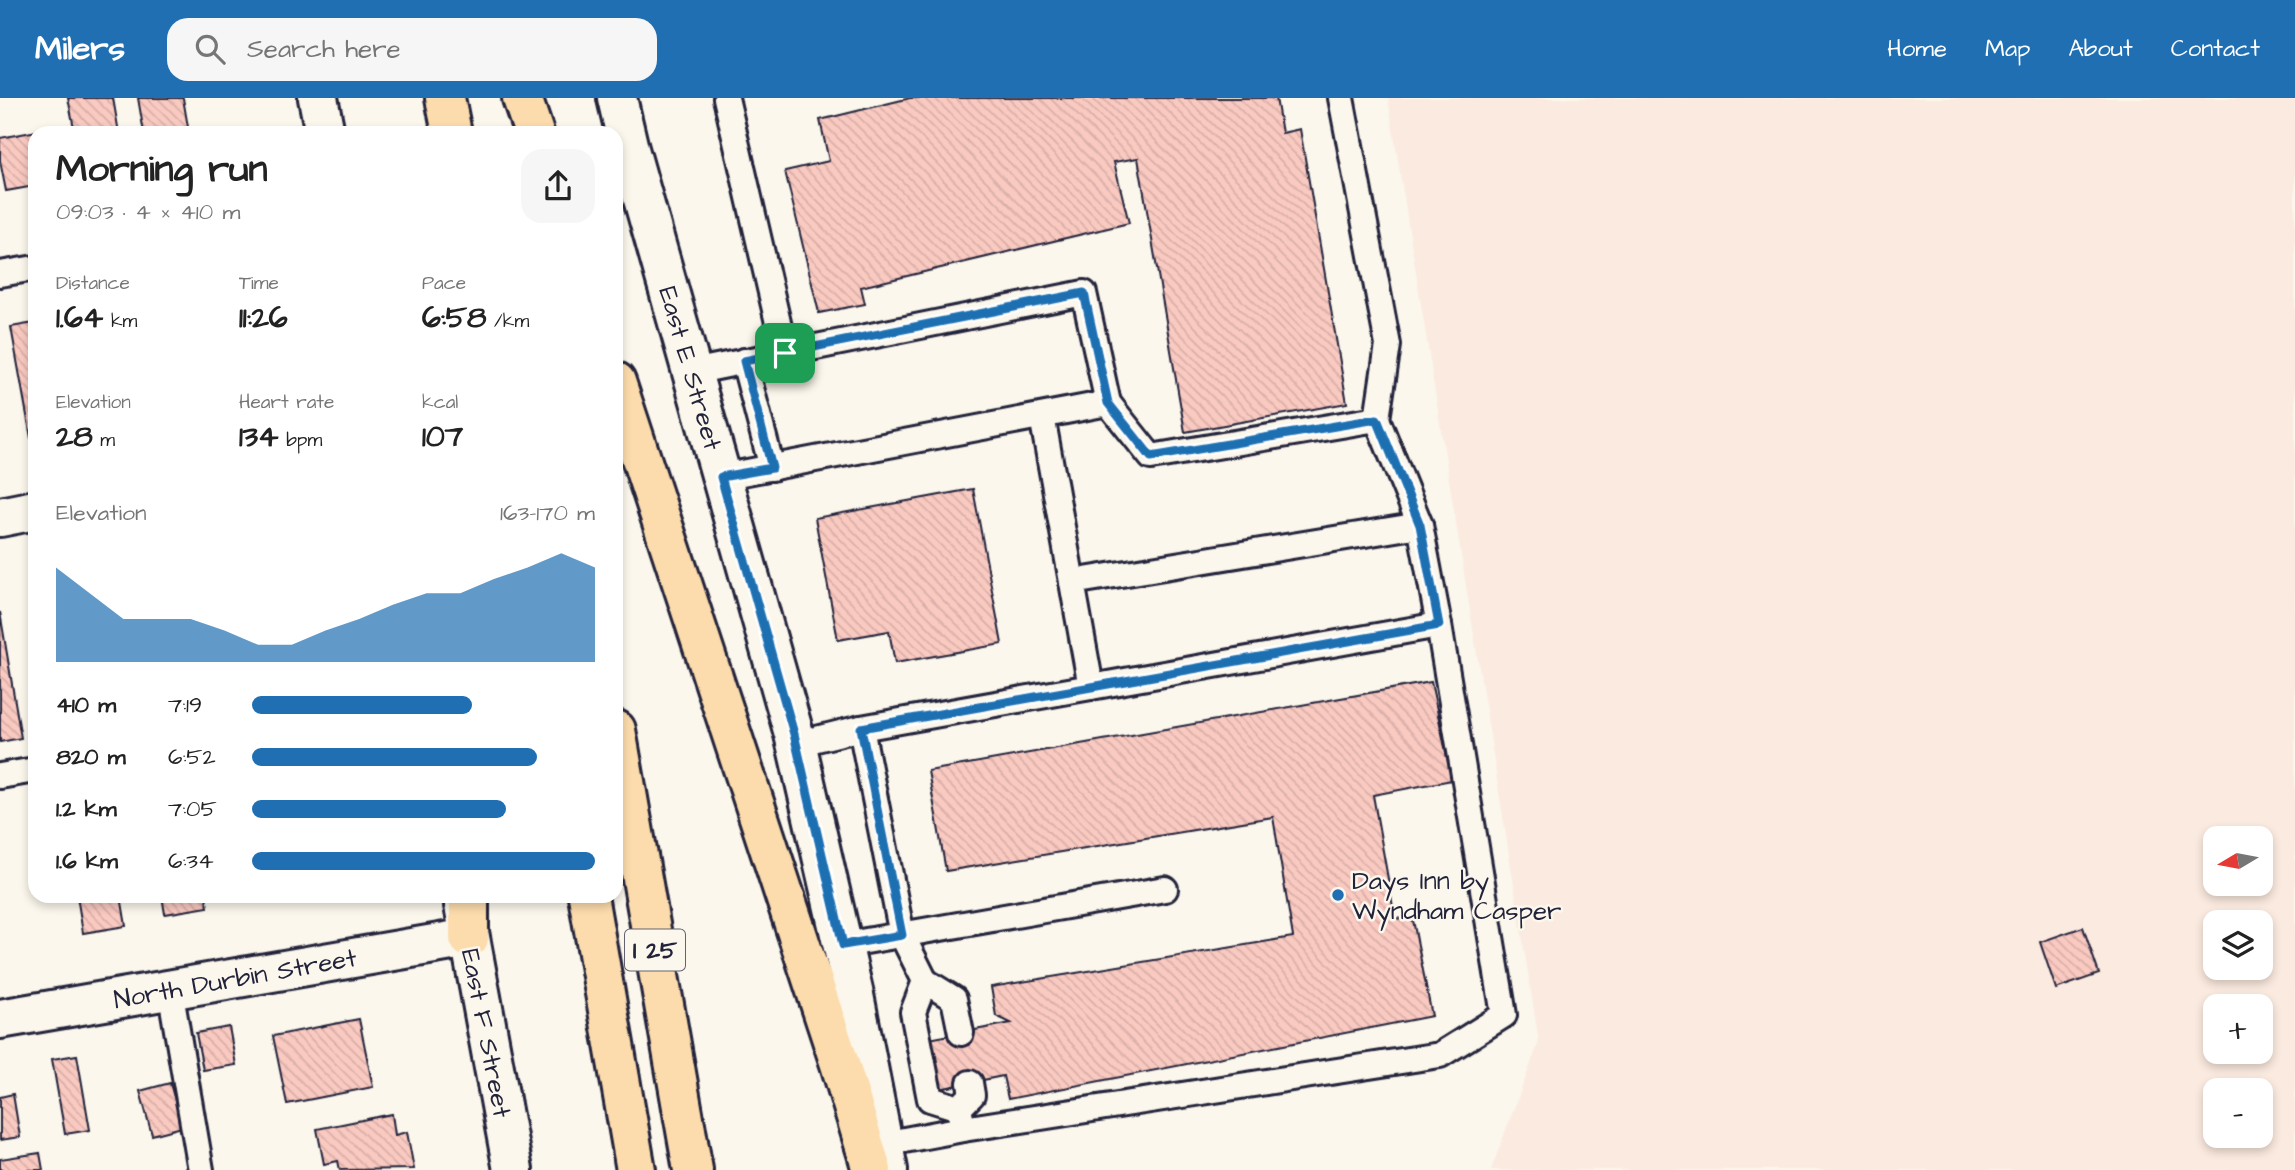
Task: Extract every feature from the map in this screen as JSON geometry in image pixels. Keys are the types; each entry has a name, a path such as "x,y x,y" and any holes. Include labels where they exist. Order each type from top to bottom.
{"highway":[{"path":"435,98 437,126"},
{"path":"445,98 451,126"},
{"path":"503,98 508,126"},
{"path":"522,98 532,126"},
{"path":"623,403 840,1063 881,1161"},
{"name":"I 25","path":"623,770 693,1170"},
{"path":"469,903 469,938"},
{"name":"I 25","path":"589,903 636,1170"}],"main road":[{"path":"318,98 324,126"},
{"name":"East E Street","path":"617,98 628,149 796,744 843,945 881,1161"},
{"path":"0,517 28,511"},
{"name":"East F Street","path":"463,903 513,1170"},
{"name":"North Durbin Street","path":"0,1019 469,938"}],"lane":[{"path":"726,98 785,353"},
{"path":"881,1161 961,1118 1440,1055 1504,1015 1420,525 1377,419 1388,345 1341,98"},
{"path":"0,274 28,269"},
{"path":"692,372 1084,293 1108,403 1151,457 1377,419"},
{"path":"744,361 772,468"},
{"path":"721,477 1108,403"},
{"path":"1042,416 1091,687"},
{"path":"1072,582 1420,525"},
{"path":"796,744 861,728 1439,625"},
{"path":"861,728 902,935 925,981 954,999 961,1033"},
{"path":"0,776 28,771"},
{"path":"843,945 1165,889"},
{"path":"925,981 913,1012 930,1099 961,1118"},
{"path":"170,989 201,1170"},
{"path":"961,1118 972,1095 970,1083"}],"shaded area":[{"path":"1388,98 2295,98 2295,1170 1491,1170 1539,1042"}],"building":[{"path":"68,98 113,98 118,126 74,126"},
{"path":"138,98 183,98 188,126 143,126"},
{"path":"910,98 1276,98 1282,133 1300,129 1347,403 1185,432 1138,158 1114,162 1129,223 861,287 865,304 819,313 785,171 829,161 820,120"},
{"path":"28,133 28,187 6,191 0,161 0,138"},
{"path":"28,324 28,421 11,327"},
{"path":"973,489 1002,644 895,663 889,631 838,640 815,518"},
{"path":"0,612 21,738 0,742"},
{"name":"Days Inn by Wyndham Casper","path":"1431,682 1452,780 1373,795 1395,918 1413,920 1432,1016 1008,1099 1003,1076 939,1089 929,1039 1011,1023 996,1016 991,987 1293,937 1273,817 946,871 928,771"},
{"path":"78,903 122,903 126,926 83,933"},
{"path":"163,903 207,903 208,907 165,914"},
{"path":"2083,927 2099,974 2056,989 2040,942"},
{"path":"359,1019 373,1087 287,1104 273,1036"},
{"path":"229,1027 236,1065 203,1070 196,1033"},
{"path":"77,1055 90,1130 65,1134 52,1059"},
{"path":"170,1083 182,1127 152,1135 140,1091"},
{"path":"13,1094 20,1137 0,1140 0,1097"},
{"path":"392,1114 395,1135 407,1132 414,1169 340,1170 338,1161 324,1164 317,1129"},
{"path":"40,1153 43,1170 0,1170 0,1159"}],"place":[{"name":"Days Inn by Wyndham Casper","path":"1338,895"}],"route":[{"path":"1084,293 1108,403 1151,457 1377,419 1420,525 1439,625 861,728 902,935 843,945 794,734 721,477 772,468 744,361 785,353 1084,293"}]}
